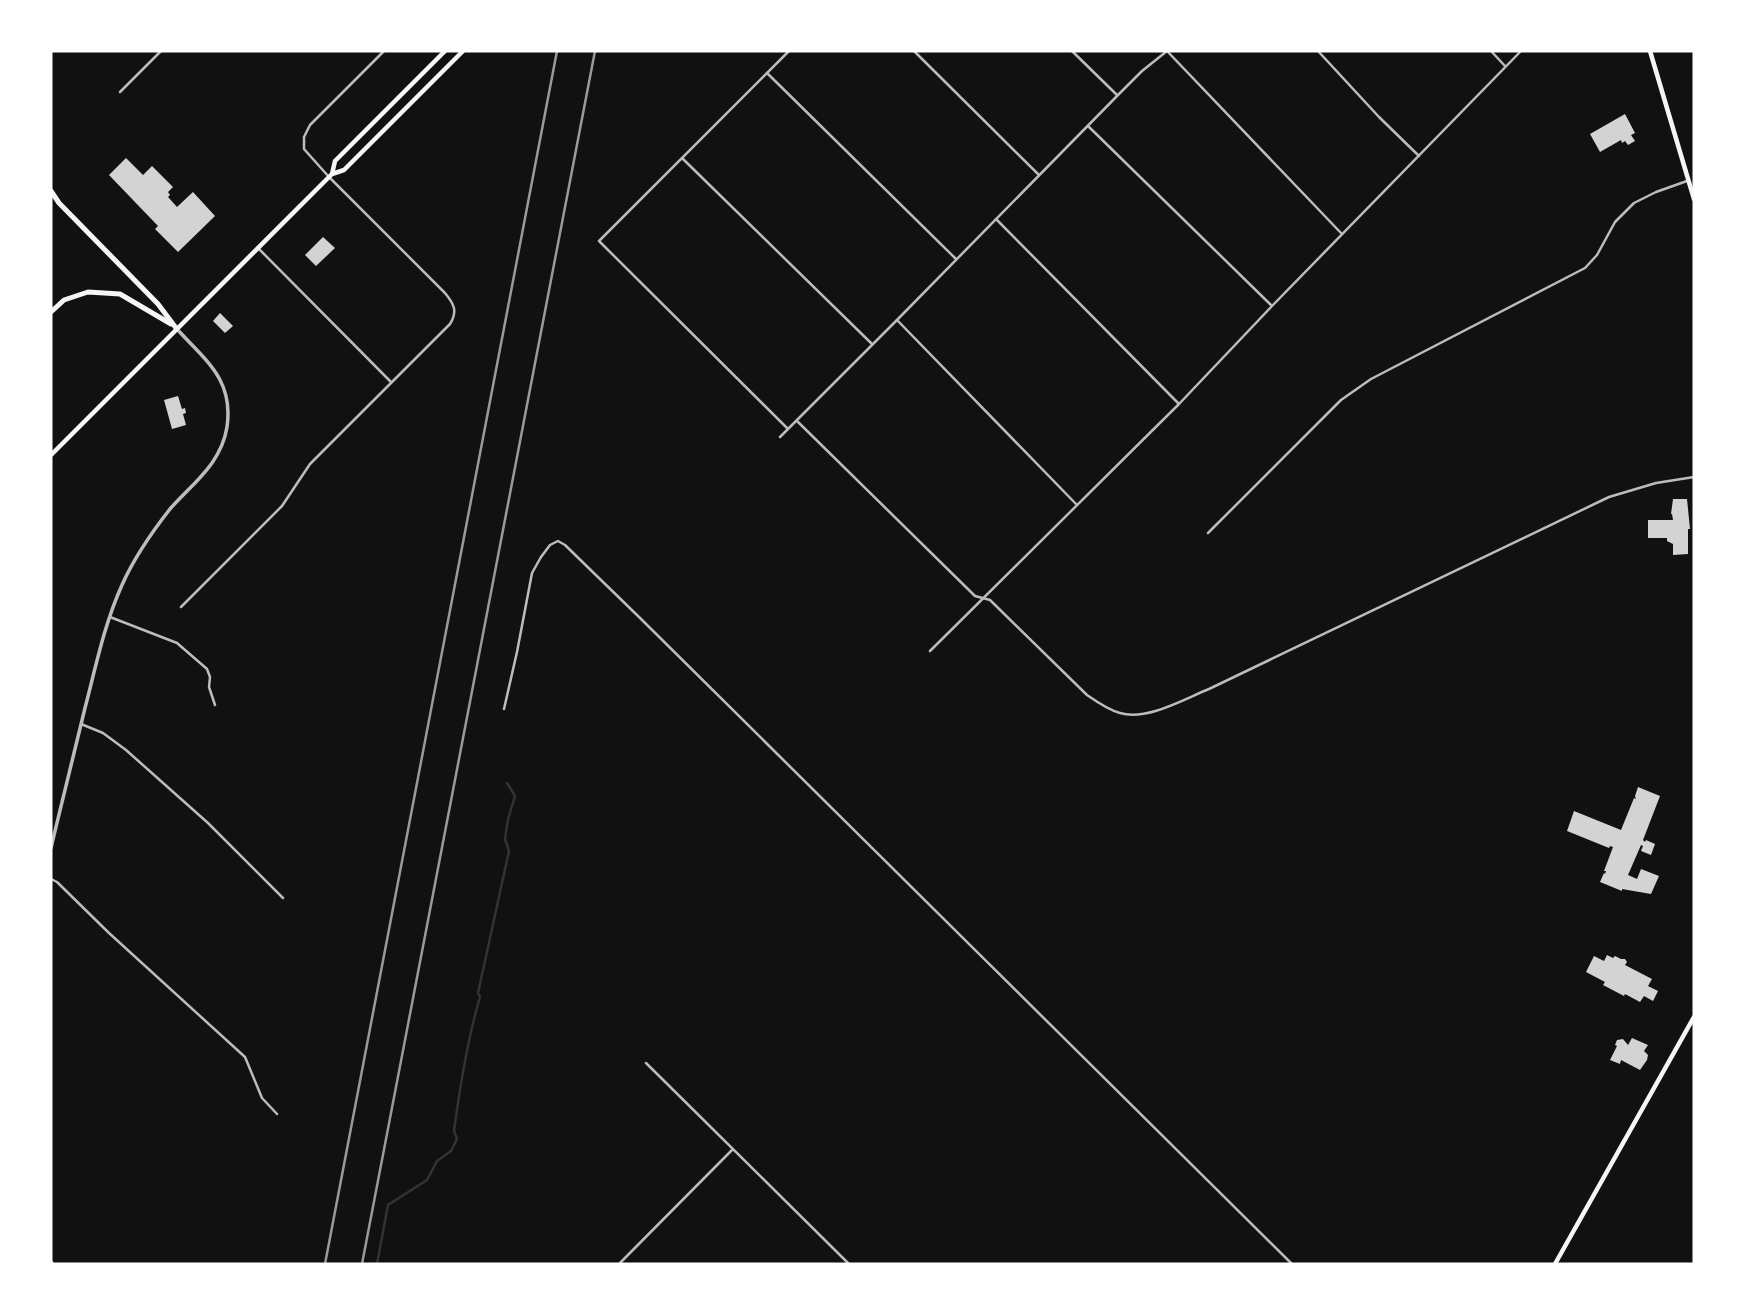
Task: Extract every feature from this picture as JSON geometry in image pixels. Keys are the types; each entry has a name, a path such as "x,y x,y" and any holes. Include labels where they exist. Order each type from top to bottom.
{"highway":[{"path":"51,191 68,213 158,304 176,328"},
{"path":"51,312 64,300 88,292 120,294 176,328"}],"main road":[{"path":"51,455 330,175 335,161 445,51"},
{"path":"330,175 344,170 463,51"},
{"path":"1650,51 1694,199"},
{"path":"1555,1264 1694,1017"}],"street":[{"path":"120,92 161,51"},
{"path":"181,607 282,506 310,464 454,317 452,301 445,293 304,149 304,137 310,125 384,51"},
{"path":"788,429 600,241 789,51"},
{"path":"914,51 1039,175"},
{"path":"1072,51 1118,95"},
{"path":"780,437 1142,71 1167,51 1342,234"},
{"path":"1318,51 1419,156"},
{"path":"1492,51 1505,66"},
{"path":"930,651 1179,404 1521,51"},
{"path":"767,73 956,259"},
{"path":"1088,126 1272,306"},
{"path":"683,159 872,344"},
{"path":"1208,533 1341,400 1382,372 1585,268 1597,255 1615,222 1634,203 1655,192 1689,181"},
{"path":"996,219 1179,404"},
{"path":"258,248 391,382"},
{"path":"897,320 1077,505"},
{"path":"51,848 104,631 122,584 145,543 171,508 217,458 227,429 228,402 224,386 216,371 176,328"},
{"path":"797,421 975,596 990,600 1087,695 1123,714 1150,714 1216,685 1609,497 1656,483 1694,477"},
{"path":"504,709 532,573 550,545 558,541 639,617 1292,1264"},
{"path":"110,617 177,643 207,669 215,705"},
{"path":"81,724 103,733 126,750 208,823 284,898"},
{"path":"51,879 245,1057 262,1098 277,1114"},
{"path":"646,1063 849,1264"},
{"path":"619,1264 732,1150"}],"building":[{"path":"1625,114 1635,133 1631,135 1635,141 1628,145 1621,140 1600,152 1590,134"},
{"path":"126,158 143,175 152,166 173,187 168,192 168,197 177,207 193,192 215,216 178,252 155,229 158,226 109,175"},
{"path":"323,237 335,248 316,266 305,255"},
{"path":"220,313 233,326 225,333 213,321"},
{"path":"178,396 182,409 185,408 186,413 183,414 186,425 172,429 164,400"},
{"path":"1673,499 1687,499 1690,529 1688,554 1673,555 1673,544 1667,541 1667,538 1648,538 1648,520 1673,520"},
{"path":"1638,787 1660,796 1643,840 1655,844 1651,855 1641,851 1641,845 1628,875 1637,879 1641,869 1659,876 1651,894 1622,891 1600,882 1613,847 1609,848 1567,831 1574,811 1621,830 1634,798 1636,799"},
{"path":"1607,955 1625,959 1625,965 1652,979 1648,986 1658,991 1653,1001 1644,996 1640,1002 1625,994 1624,996 1586,972 1594,956 1604,961"},
{"path":"1632,1038 1648,1045 1644,1051 1648,1055 1647,1060 1640,1070 1621,1060 1620,1064 1610,1060 1617,1040 1623,1039 1628,1045"}],"waterway":[{"path":"377,1264 388,1205 427,1180 437,1161 451,1151 457,1139 454,1131 464,1064 509,851 505,839 515,796 507,783"}],"railway":[{"path":"325,1264 557,51"},
{"path":"362,1264 595,51"}]}
